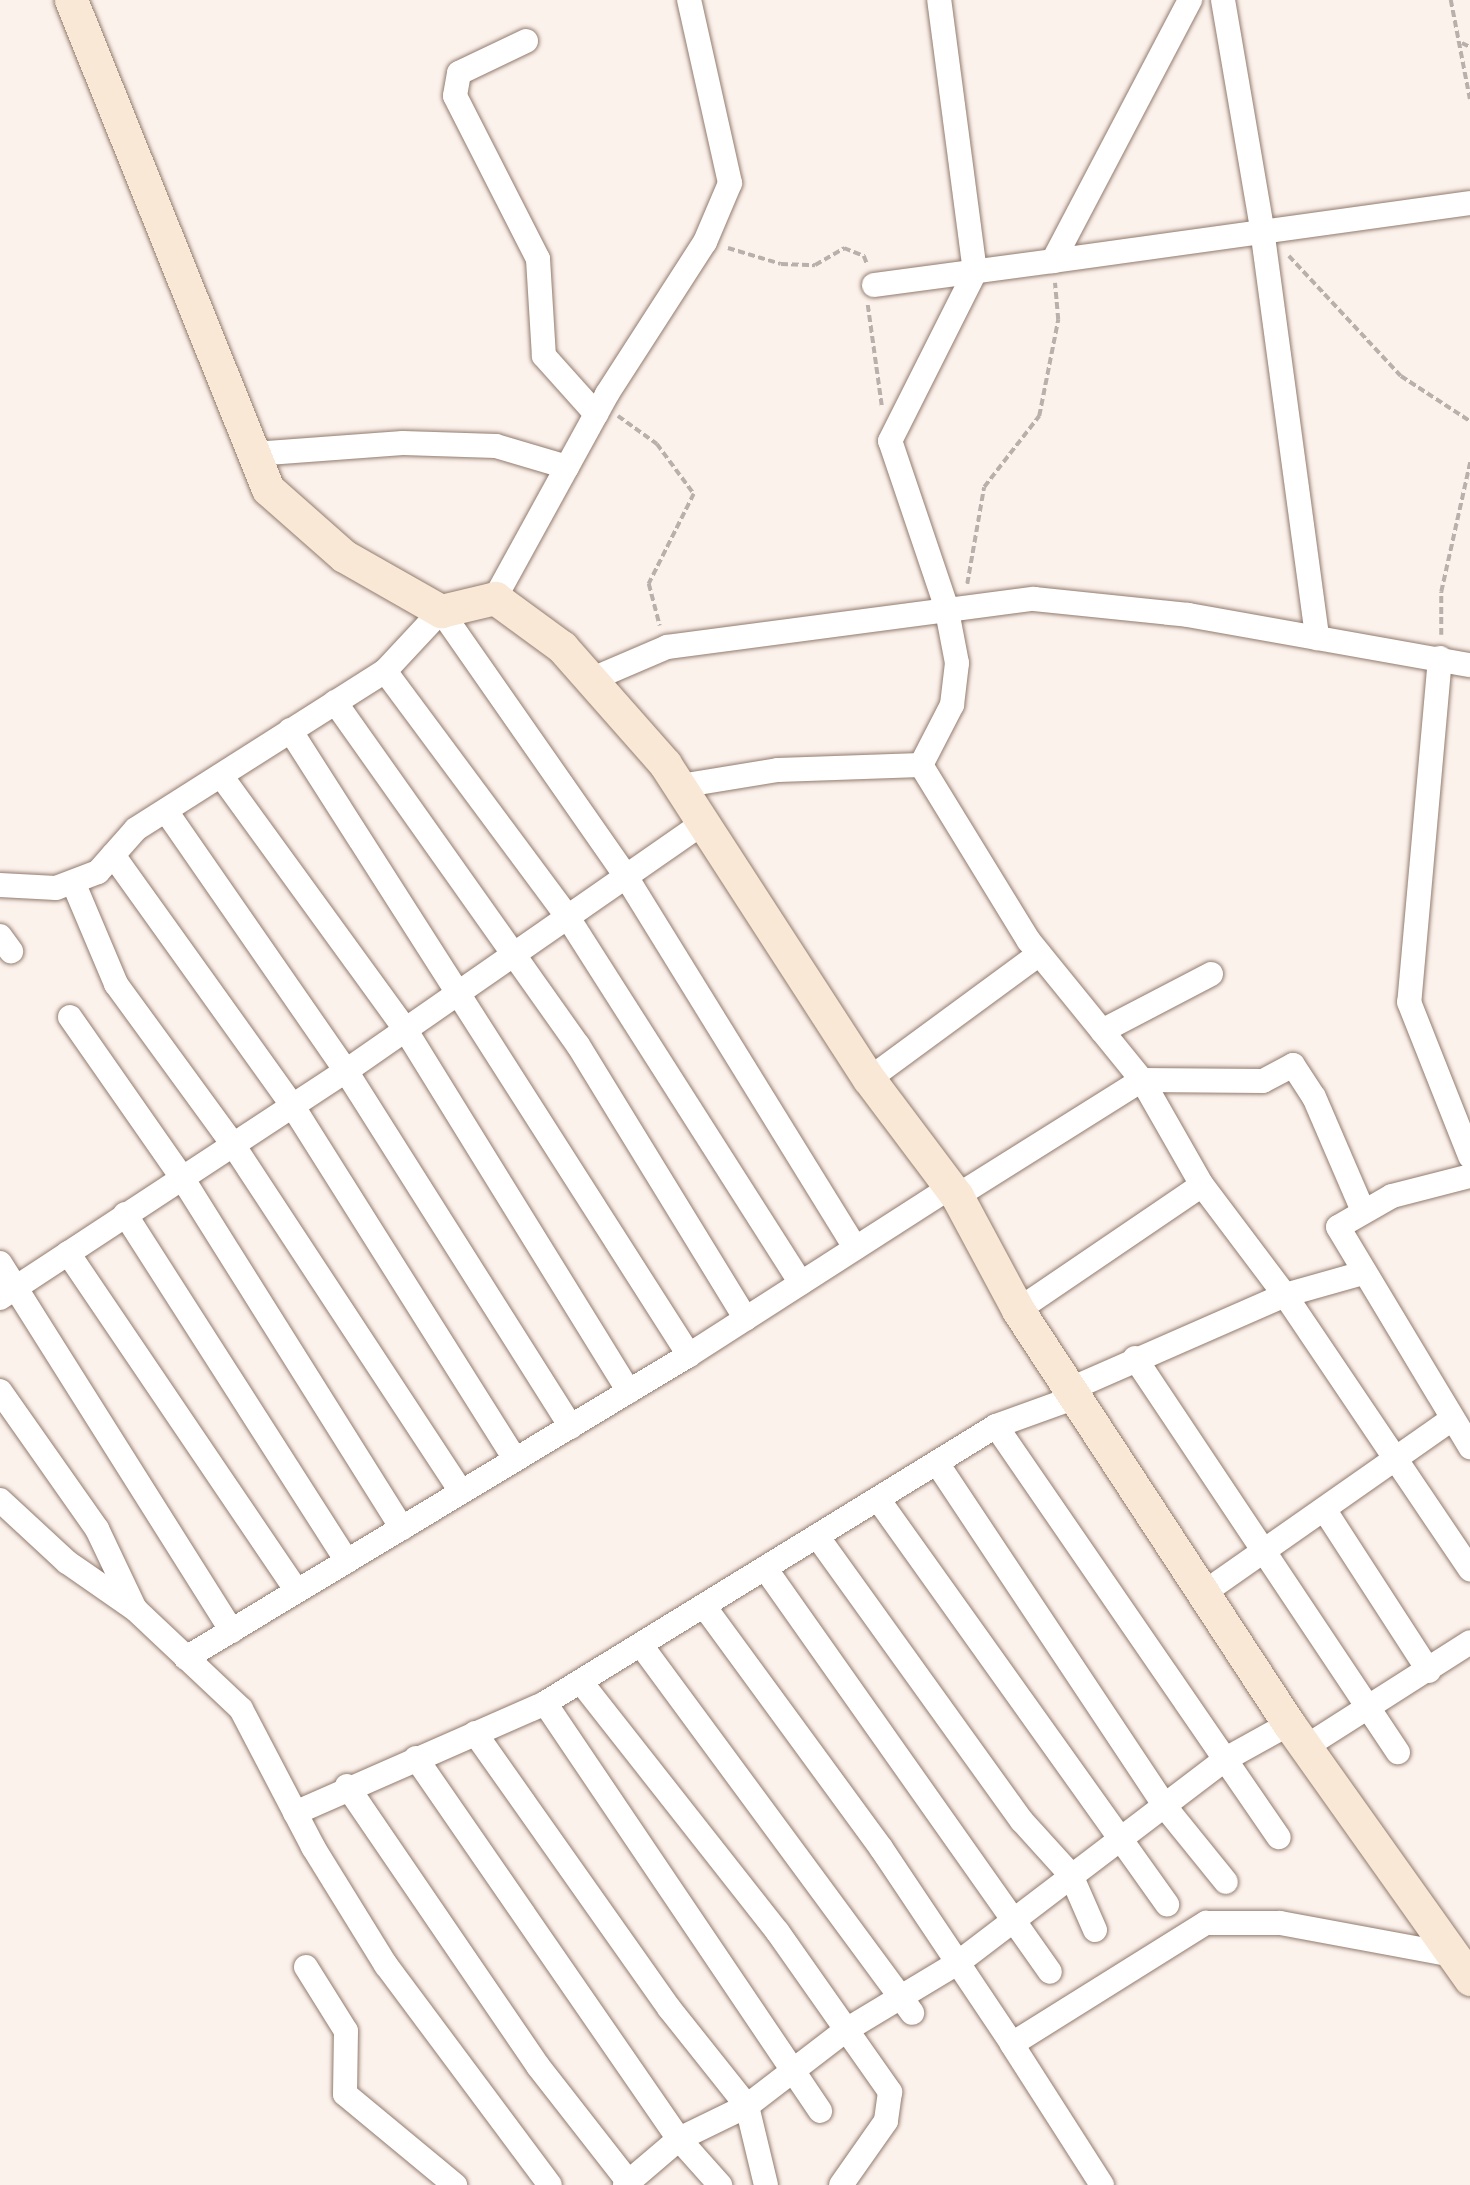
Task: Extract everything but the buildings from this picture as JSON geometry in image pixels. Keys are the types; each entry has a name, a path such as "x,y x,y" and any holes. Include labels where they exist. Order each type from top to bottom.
{"street":[{"path":"71,0 268,489 344,556 442,611 625,875 855,1248"},
{"path":"0,886 56,888 98,872 136,829 222,778 290,730 385,671 442,611 495,598 599,409 705,242 730,183 689,0"},
{"path":"921,765 952,705 957,663 946,606 890,441 975,272 939,0"},
{"path":"1052,261 1190,0"},
{"path":"1223,0 1262,229 1317,638"},
{"path":"526,41 459,73 455,96 538,259 544,356 599,409"},
{"path":"874,285 1052,261 1153,251 1262,229 1470,203"},
{"path":"254,454 403,443 496,446 567,467"},
{"path":"495,598 562,647 680,786 869,1079 954,1191 1018,1310 1076,1392 1298,1735 1462,1967"},
{"path":"590,680 667,648 946,606 1034,599 1317,638 1470,664"},
{"path":"1440,658 1409,1002 1470,1156"},
{"path":"385,671 567,916 802,1283"},
{"path":"335,702 515,952 746,1319"},
{"path":"290,730 689,1355"},
{"path":"680,786 778,770 921,765"},
{"path":"921,765 1039,954 1142,1080 1202,1185 1285,1295 1398,1457 1470,1569"},
{"path":"222,778 405,1029 629,1391"},
{"path":"166,811 345,1071 571,1427"},
{"path":"9,1292 181,1176 345,1071 704,822"},
{"path":"113,855 292,1105 514,1458"},
{"path":"73,882 116,984 232,1143 461,1492"},
{"path":"869,1079 1039,954"},
{"path":"1102,1031 1211,974"},
{"path":"70,1017 181,1176 402,1528"},
{"path":"186,1658 689,1355 855,1248 1142,1080 1264,1081 1293,1065 1314,1097 1363,1211"},
{"path":"1470,1177 1392,1196 1338,1227 1451,1420 1470,1447"},
{"path":"1018,1310 1202,1185"},
{"path":"125,1214 347,1561"},
{"path":"68,1252 297,1591"},
{"path":"0,1263 9,1292 232,1631"},
{"path":"295,1813 346,1786 545,1703 996,1426 1076,1392 1135,1358 1285,1295 1363,1273"},
{"path":"1135,1358 1267,1549 1398,1752"},
{"path":"0,1391 97,1529 136,1610"},
{"path":"1205,1592 1451,1420"},
{"path":"996,1426 1279,1837"},
{"path":"937,1463 1166,1808 1226,1882"},
{"path":"878,1499 1122,1835 1167,1904"},
{"path":"0,1500 67,1562 136,1610 241,1709 295,1813 386,1965 550,2185"},
{"path":"1324,1509 1429,1671"},
{"path":"817,1536 1023,1821 1071,1875 1095,1930"},
{"path":"765,1568 1050,1972"},
{"path":"704,1606 959,1962 1102,2185"},
{"path":"346,1786 538,2066 628,2184 679,2139 747,2106 795,2074 846,2030 907,2005 1013,1916 1122,1835 1166,1808 1224,1760 1370,1708 1470,1642"},
{"path":"641,1644 907,2005"},
{"path":"581,1682 777,1931 890,2092 886,2120 841,2185"},
{"path":"545,1703 820,2111"},
{"path":"475,1733 669,2008 747,2106 766,2185"},
{"path":"416,1758 679,2139 720,2185"},
{"path":"1012,2044 1206,1923 1280,1923 1462,1967"},
{"path":"306,1967 346,2031 345,2094 435,2175 456,2185"}],"path":[{"path":"1451,0 1462,43 1470,99"},
{"path":"1462,43 1470,47"},
{"path":"1262,229 1401,376 1470,421"},
{"path":"705,242 781,264 815,265 844,248 864,256 874,285 867,309 890,441"},
{"path":"946,606 967,583 984,487 1039,416 1058,320 1052,261"},
{"path":"599,409 657,444 694,494 649,584 667,648"},
{"path":"1440,658 1441,592 1470,462"}]}
